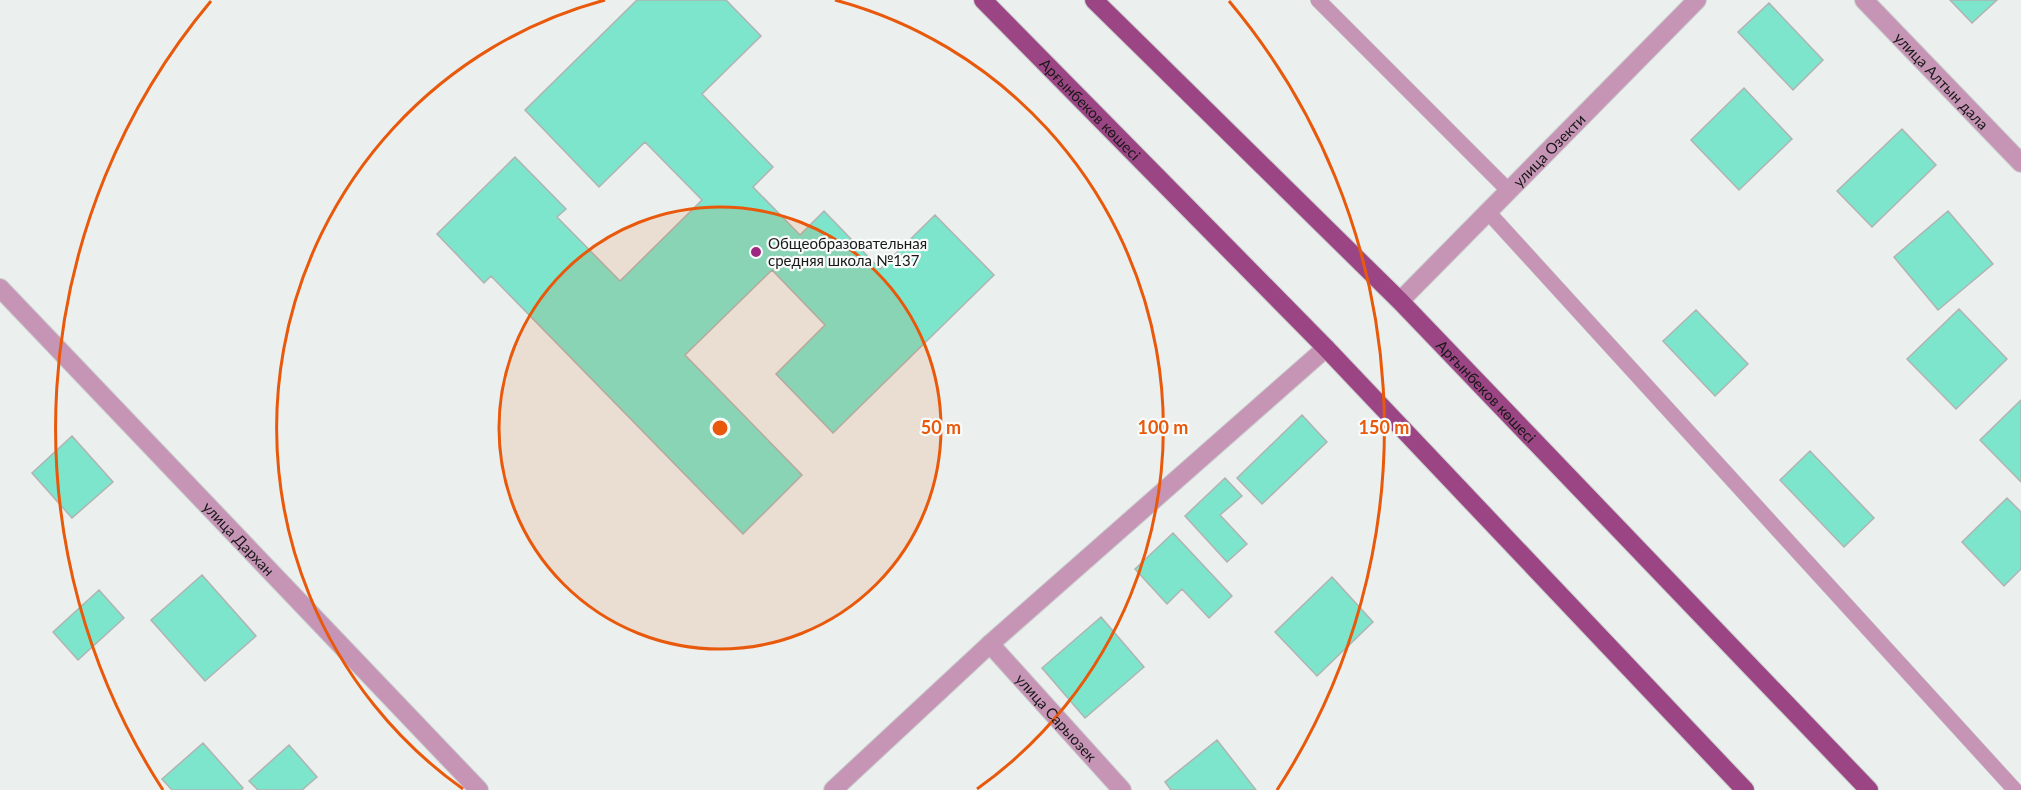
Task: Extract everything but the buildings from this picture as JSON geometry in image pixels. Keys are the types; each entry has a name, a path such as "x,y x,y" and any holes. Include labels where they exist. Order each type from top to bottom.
{"main road":[{"name":"Арғынбеков көшесі","path":"984,0 1326,348 1745,790"},
{"name":"Арғынбеков көшесі","path":"1094,0 1400,301 1869,790"}],"street":[{"name":"улица Озекти","path":"1400,301 1697,0"},
{"name":"улица Алтын дала","path":"1864,0 2021,163"},
{"name":"улица Дархан","path":"0,288 479,790"},
{"path":"832,790 990,644 1326,348"},
{"name":"улица Сарыозек","path":"990,644 1122,790"}],"lane":[{"path":"1318,0 1509,190"},
{"path":"1488,212 2015,790"}],"place":[{"name":"Общеобразовательная средняя школа №137","path":"756,252"}]}
